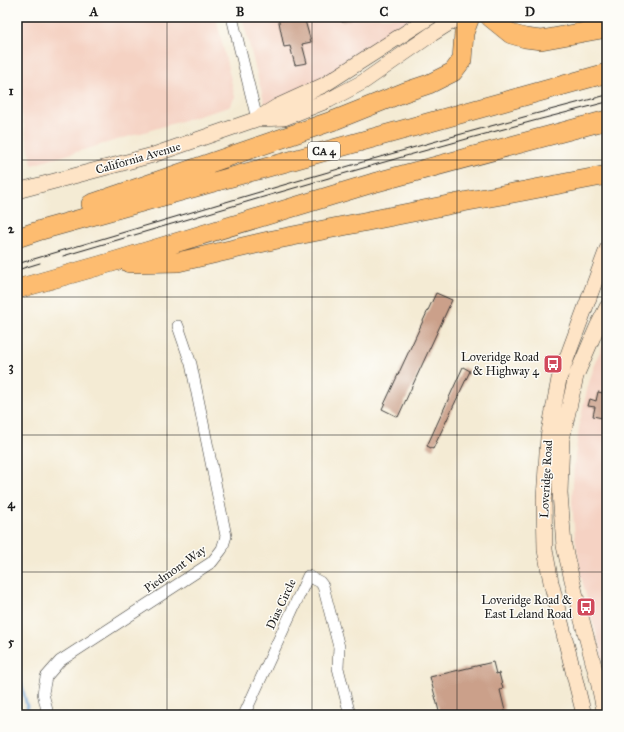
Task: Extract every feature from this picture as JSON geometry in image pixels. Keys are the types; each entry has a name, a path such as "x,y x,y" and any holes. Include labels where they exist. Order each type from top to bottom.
{"highway":[{"path":"41,230 63,214 336,120 405,92 429,84 453,72 462,60 464,33 470,17"},
{"path":"490,17 511,34 541,40 607,28"},
{"name":"CA 4","path":"17,238 41,230 607,74"},
{"path":"17,289 109,263 373,182 607,120"},
{"path":"109,263 178,262 273,240 607,175"}],"main road":[{"name":"California Avenue","path":"17,191 153,155 257,119 278,106 324,85 430,17"},
{"name":"California Avenue","path":"257,119 284,118 329,100 363,82 459,17"},
{"name":"Loveridge Road","path":"584,715 552,589 545,550 544,500 548,436 559,379 607,249"},
{"name":"Loveridge Road","path":"606,715 578,609 564,546 560,493 562,439 576,376 607,308"}],"street":[{"path":"232,17 257,119"},
{"name":"Piedmont Way","path":"48,715 44,693 46,678 60,661 212,562 222,549 226,536 191,364 178,326"},
{"name":"Dias Circle","path":"244,715 308,576 317,580 323,586 339,647 338,668 350,715"}],"shaded area":[{"path":"17,17 216,17 235,97 229,107 32,165 17,91"},
{"path":"242,17 414,17 321,82 265,105"},
{"path":"607,336 607,676 581,576 575,537 572,502 574,465 580,421 596,360"}],"building":[{"path":"278,17 304,17 311,42 302,44 307,63 295,65 290,46 284,47"},
{"path":"337,17 349,17 350,20 342,22 341,18 338,19"},
{"path":"436,293 452,300 398,417 382,409"},
{"path":"463,367 470,371 433,449 427,446"},
{"path":"598,392 607,394 607,419 593,416 595,407 588,406 590,399 596,401"},
{"path":"493,662 496,674 499,673 503,689 500,690 506,715 440,715 430,677"}],"waterway":[{"path":"17,665 29,715"}],"tram line":[{"path":"17,264 238,198 459,135 607,95"},
{"path":"63,256 402,157 607,102"},
{"path":"17,270 40,263"}],"place":[{"name":"Loveridge Road & Highway 4","path":"553,364"},
{"name":"Loveridge Road & East Leland Road","path":"586,607"}]}
